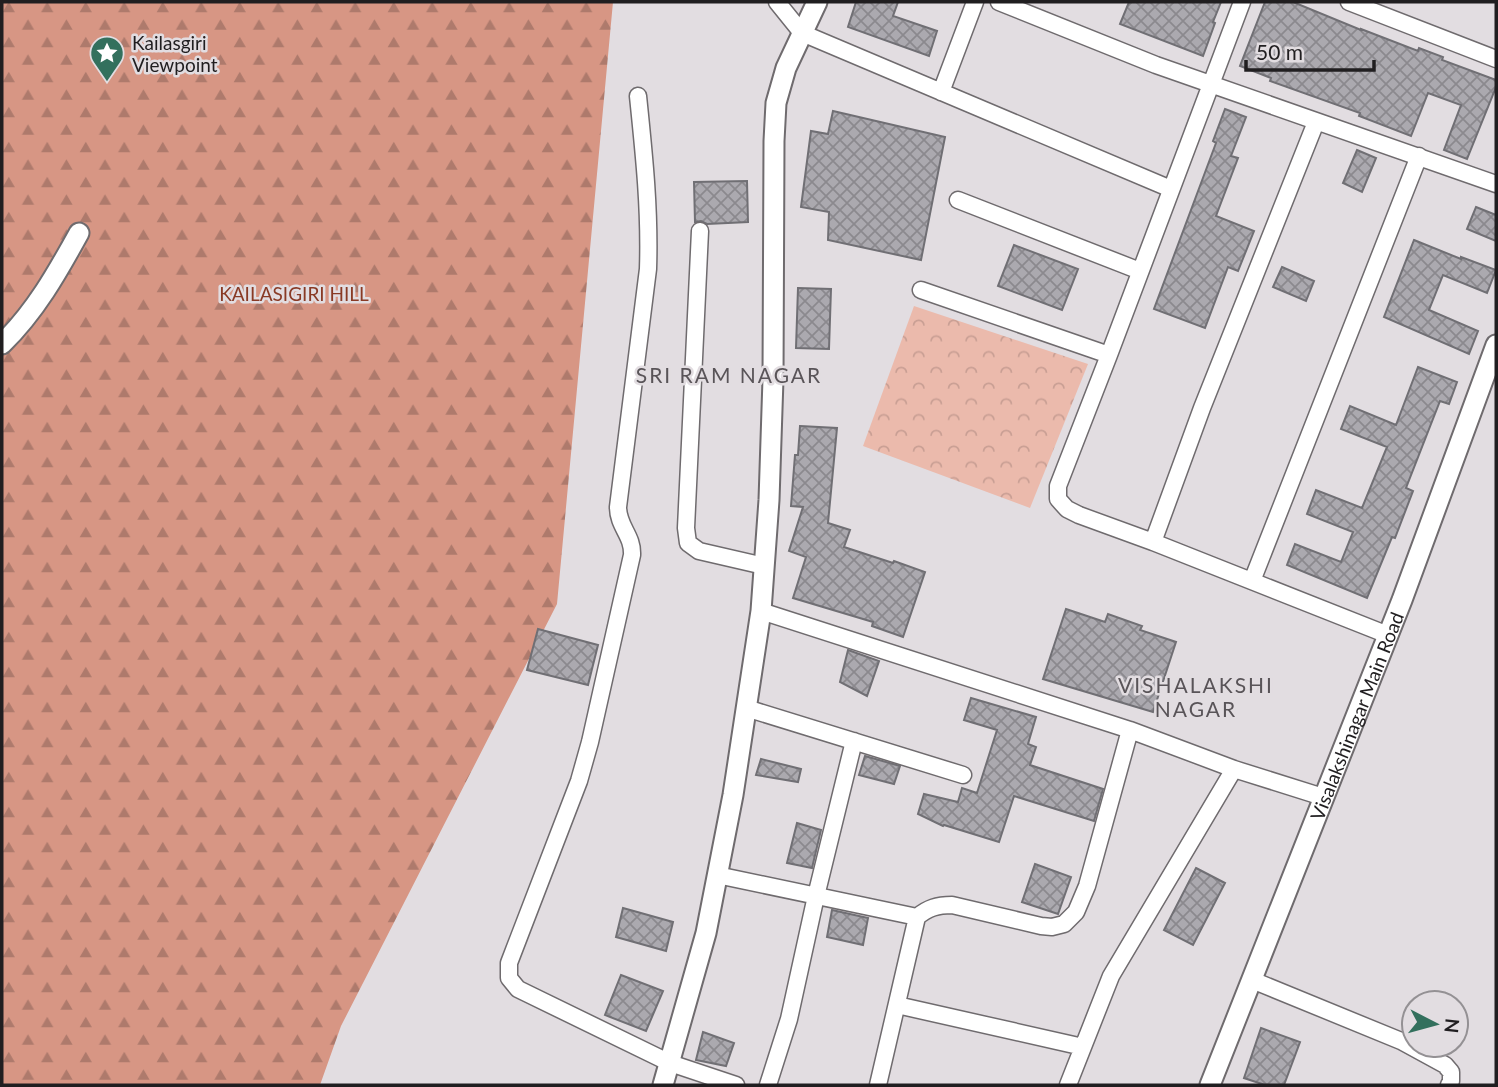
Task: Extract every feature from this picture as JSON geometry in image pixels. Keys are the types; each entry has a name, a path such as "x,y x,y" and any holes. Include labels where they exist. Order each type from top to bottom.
{"street":[{"path":"777,2 802,33 1171,189"},
{"path":"663,1085 706,933 733,795 761,611 769,500 776,103 786,68 817,2"},
{"path":"941,92 975,2"},
{"path":"999,2 1156,65 1496,184"},
{"path":"1242,2 1058,486 1058,499 1067,509 1079,515 1388,635"},
{"path":"1349,2 1496,59"},
{"path":"638,96 648,192 648,268 618,507 620,522 632,546 632,555 579,781 509,962 509,978 518,989 670,1063 736,1085"},
{"path":"1153,542 1202,408 1316,122"},
{"path":"1252,581 1419,156"},
{"path":"958,200 1140,271"},
{"path":"700,231 686,528 688,543 699,551 764,566"},
{"path":"2,344 48,288 79,233"},
{"path":"921,290 1109,355"},
{"name":"Visalakshinagar Main Road","path":"1211,1085 1388,635 1496,345"},
{"path":"761,611 1130,730 1234,769 1324,797"},
{"path":"746,708 963,775"},
{"path":"878,1085 917,917 938,905 952,905 1041,926 1063,924 1076,912 1087,886 1130,730"},
{"path":"768,1085 789,1019 816,896 855,741"},
{"path":"1068,1085 1111,976 1234,769"},
{"path":"717,875 917,917"},
{"path":"1252,980 1401,1041 1445,1065 1451,1072 1449,1085"},
{"path":"897,1005 1083,1047"}],"green space":[{"name":"KAILASIGIRI HILL","path":"2,2 613,2 557,604 341,1026 320,1085 2,1085"},
{"path":"914,306 1088,364 1030,508 863,446"}],"building":[{"path":"856,2 898,2 893,16 937,31 929,56 848,27"},
{"path":"1129,2 1221,2 1203,56 1120,24"},
{"path":"1265,2 1293,2 1418,51 1419,48 1443,57 1442,60 1496,80 1496,87 1467,159 1444,150 1461,105 1428,93 1411,136 1359,116 1360,113 1270,81 1271,78 1240,66"},
{"path":"1225,109 1246,117 1231,156 1238,158 1216,216 1254,231 1238,271 1228,267 1205,328 1154,309 1216,143 1213,141"},
{"path":"833,111 945,137 921,260 828,240 829,212 801,207 811,131 828,134"},
{"path":"1357,150 1376,158 1362,192 1343,183"},
{"path":"747,181 748,222 695,222 694,182"},
{"path":"1476,207 1496,215 1496,241 1467,229"},
{"path":"1414,240 1496,270 1487,293 1443,275 1429,310 1478,331 1469,354 1384,317"},
{"path":"1014,245 1078,269 1062,310 998,286"},
{"path":"1282,267 1314,281 1306,301 1273,287"},
{"path":"798,288 831,289 829,349 796,348"},
{"path":"1418,367 1457,382 1449,404 1440,401 1406,488 1413,491 1367,598 1287,565 1295,544 1341,562 1353,532 1307,514 1316,490 1362,508 1387,447 1341,429 1350,406 1396,425"},
{"path":"800,426 837,428 828,523 850,530 844,547 925,572 903,637 872,626 873,622 793,598 806,557 789,551 803,507 791,506"},
{"path":"1066,609 1105,622 1108,614 1142,626 1140,630 1176,642 1153,712 1043,679"},
{"path":"538,629 598,645 588,685 527,670"},
{"path":"848,650 879,661 867,696 840,682"},
{"path":"971,698 1036,717 1028,744 1036,747 1030,765 1103,789 1094,821 1014,796 999,842 943,826 918,814 924,794 958,802 962,788 977,793 997,730 964,720"},
{"path":"865,756 900,766 894,784 859,775"},
{"path":"761,759 801,769 798,782 756,775"},
{"path":"797,823 821,830 812,868 787,863"},
{"path":"1035,864 1071,877 1058,914 1022,902"},
{"path":"1196,868 1225,883 1193,945 1164,930"},
{"path":"623,908 673,922 666,951 616,937"},
{"path":"832,910 868,918 863,945 827,937"},
{"path":"621,975 663,991 646,1031 605,1015"},
{"path":"1261,1028 1300,1042 1284,1085 1265,1085 1244,1078"},
{"path":"703,1032 734,1043 726,1066 696,1060"}],"place":[{"name":"Kailasgiri Viewpoint","path":"107,83"}],"district":[{"name":"SRI RAM NAGAR","path":"729,374"},
{"name":"VISHALAKSHI NAGAR","path":"1196,696"}]}
